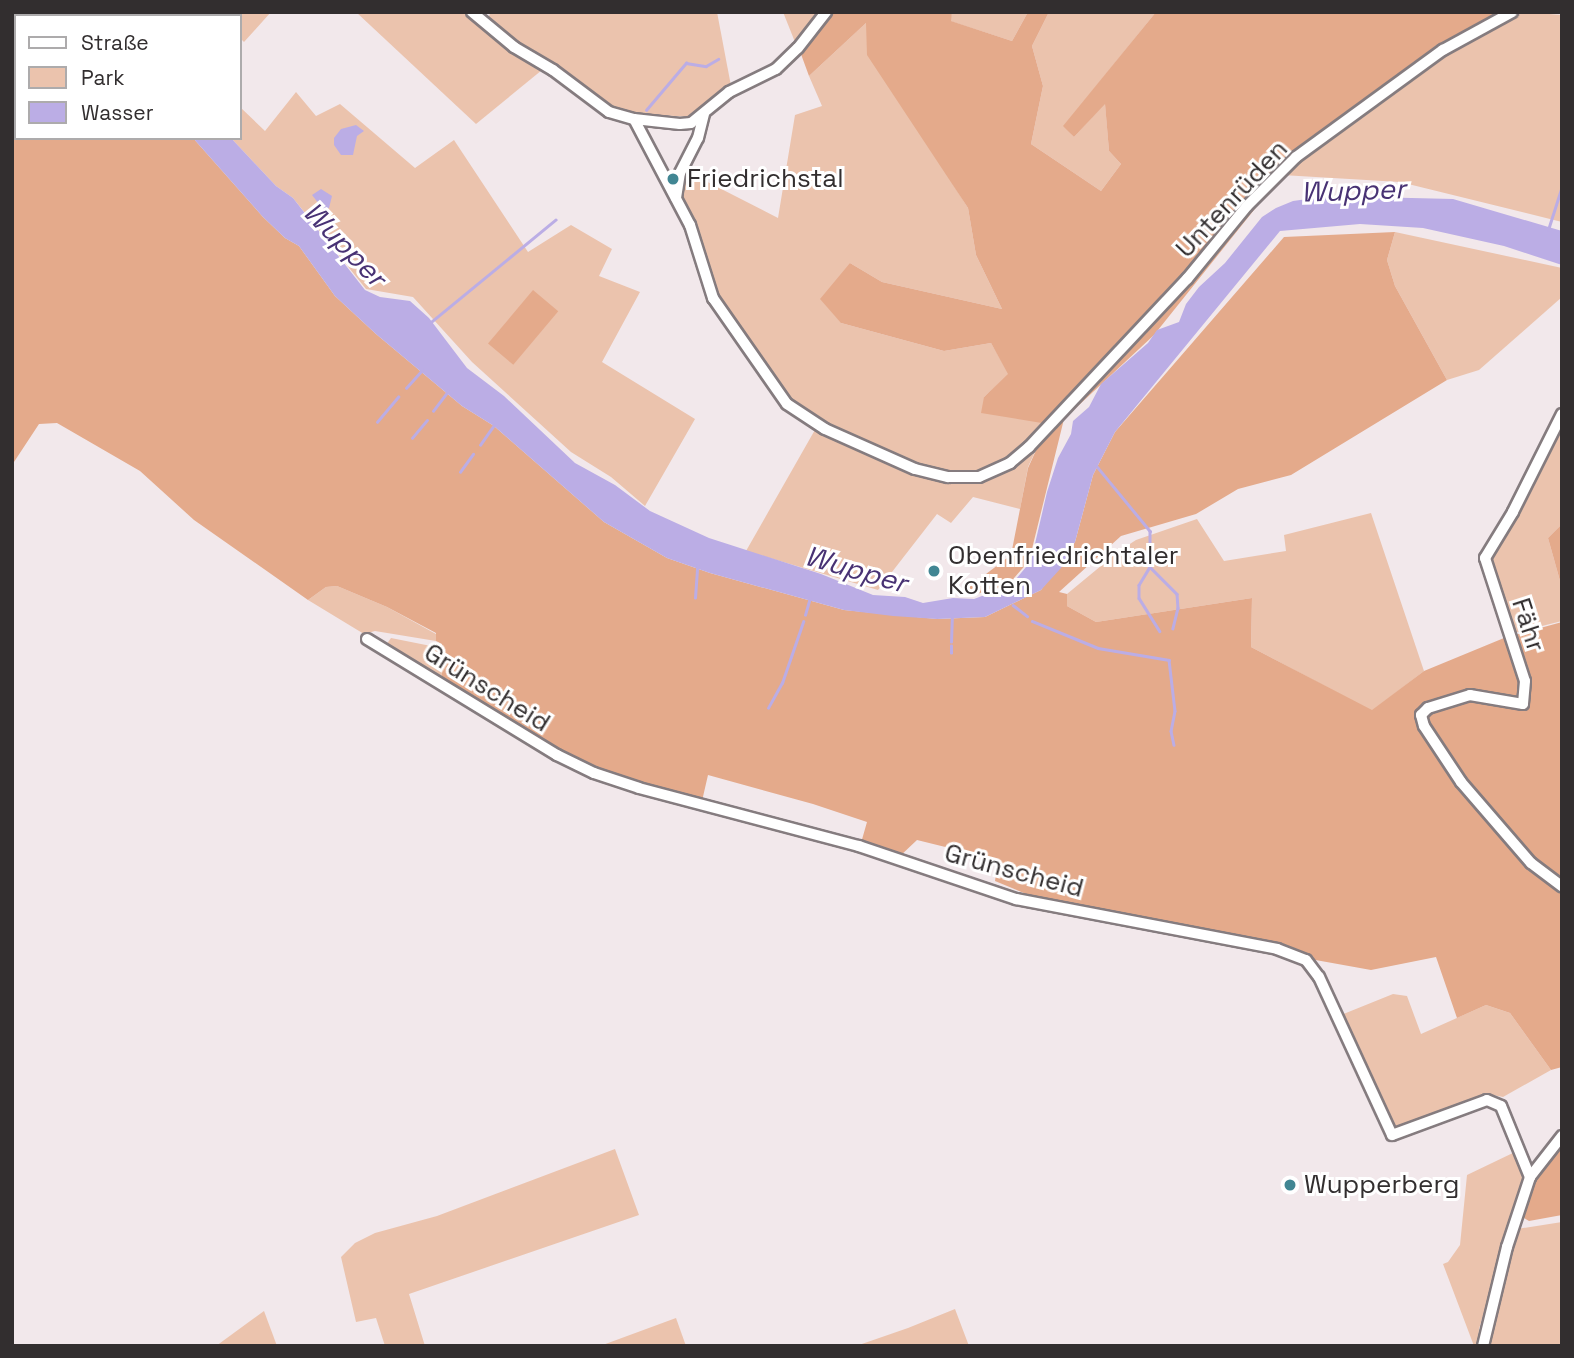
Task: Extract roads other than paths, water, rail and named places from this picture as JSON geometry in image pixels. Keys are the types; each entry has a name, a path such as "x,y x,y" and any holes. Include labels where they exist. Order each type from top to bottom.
{"street":[{"path":"472,12 514,47 553,70 609,112 634,119 688,124 705,114 729,92 776,69 798,48 826,12"},
{"name":"Untenrüden","path":"676,199 692,230 713,298 793,411 849,441 922,472 948,477 979,477 1018,457 1187,279 1247,206 1296,157 1443,50 1512,12"},
{"path":"676,199 680,173 698,138 705,114"},
{"path":"634,119 676,199"},
{"name":"Fähr","path":"1562,414 1513,512 1485,558 1525,681 1523,704 1470,695 1428,708 1421,715 1423,726 1461,782 1531,863 1562,886"},
{"name":"Grünscheid","path":"367,639 557,755 594,773 639,788 859,846 1016,899 1277,949 1306,960 1319,977 1392,1135 1487,1100 1501,1106 1530,1177"},
{"path":"1483,1346 1507,1247 1530,1177 1562,1136"}],"water":[{"path":"356,125 364,131 357,136 353,155 341,155 334,145 334,138 341,129"},
{"path":"195,140 233,140 276,186 293,198 365,290 380,297 410,301 429,318 467,368 504,396 575,463 615,485 650,511 709,538 821,574 873,595 905,597 923,603 953,598 974,599 1011,585 1031,561 1047,492 1058,458 1071,434 1073,421 1089,407 1101,384 1148,343 1157,330 1179,322 1186,304 1199,287 1225,263 1262,217 1276,208 1293,201 1329,196 1453,199 1562,231 1562,265 1504,246 1423,228 1360,224 1280,231 1115,432 1093,475 1075,542 1061,568 1041,590 985,617 937,619 844,610 710,573 667,558 604,522 494,426 462,406 376,334 335,296 299,246 285,238"},
{"path":"321,189 332,196 329,208 323,209 312,195"}],"waterway":[{"path":"646,110 686,63 706,66 718,59"},
{"path":"1548,230 1562,186"},
{"path":"431,322 555,220"},
{"path":"406,388 422,370"},
{"path":"433,411 448,391"},
{"path":"377,422 398,397"},
{"path":"412,438 427,420"},
{"path":"480,445 494,425"},
{"path":"460,472 473,454"},
{"path":"1095,464 1150,531 1150,567 1177,594 1178,608 1173,628"},
{"path":"695,598 697,566"},
{"path":"1150,567 1139,585 1139,598 1160,631"},
{"path":"805,615 810,598"},
{"path":"1013,605 1027,616"},
{"path":"951,642 952,617"},
{"path":"1032,621 1098,648 1169,660 1175,711 1171,731 1174,745"},
{"path":"768,708 782,683 803,622"},
{"path":"951,646 951,653"}],"place":[{"name":"Friedrichstal","path":"673,179"},
{"name":"Obenfriedrichtaler Kotten","path":"934,571"},
{"name":"Wupperberg","path":"1290,1185"}],"water label":[{"name":"Wupper","path":"1353,190"},
{"name":"Wupper","path":"345,244"},
{"name":"Wupper","path":"856,569"}]}
